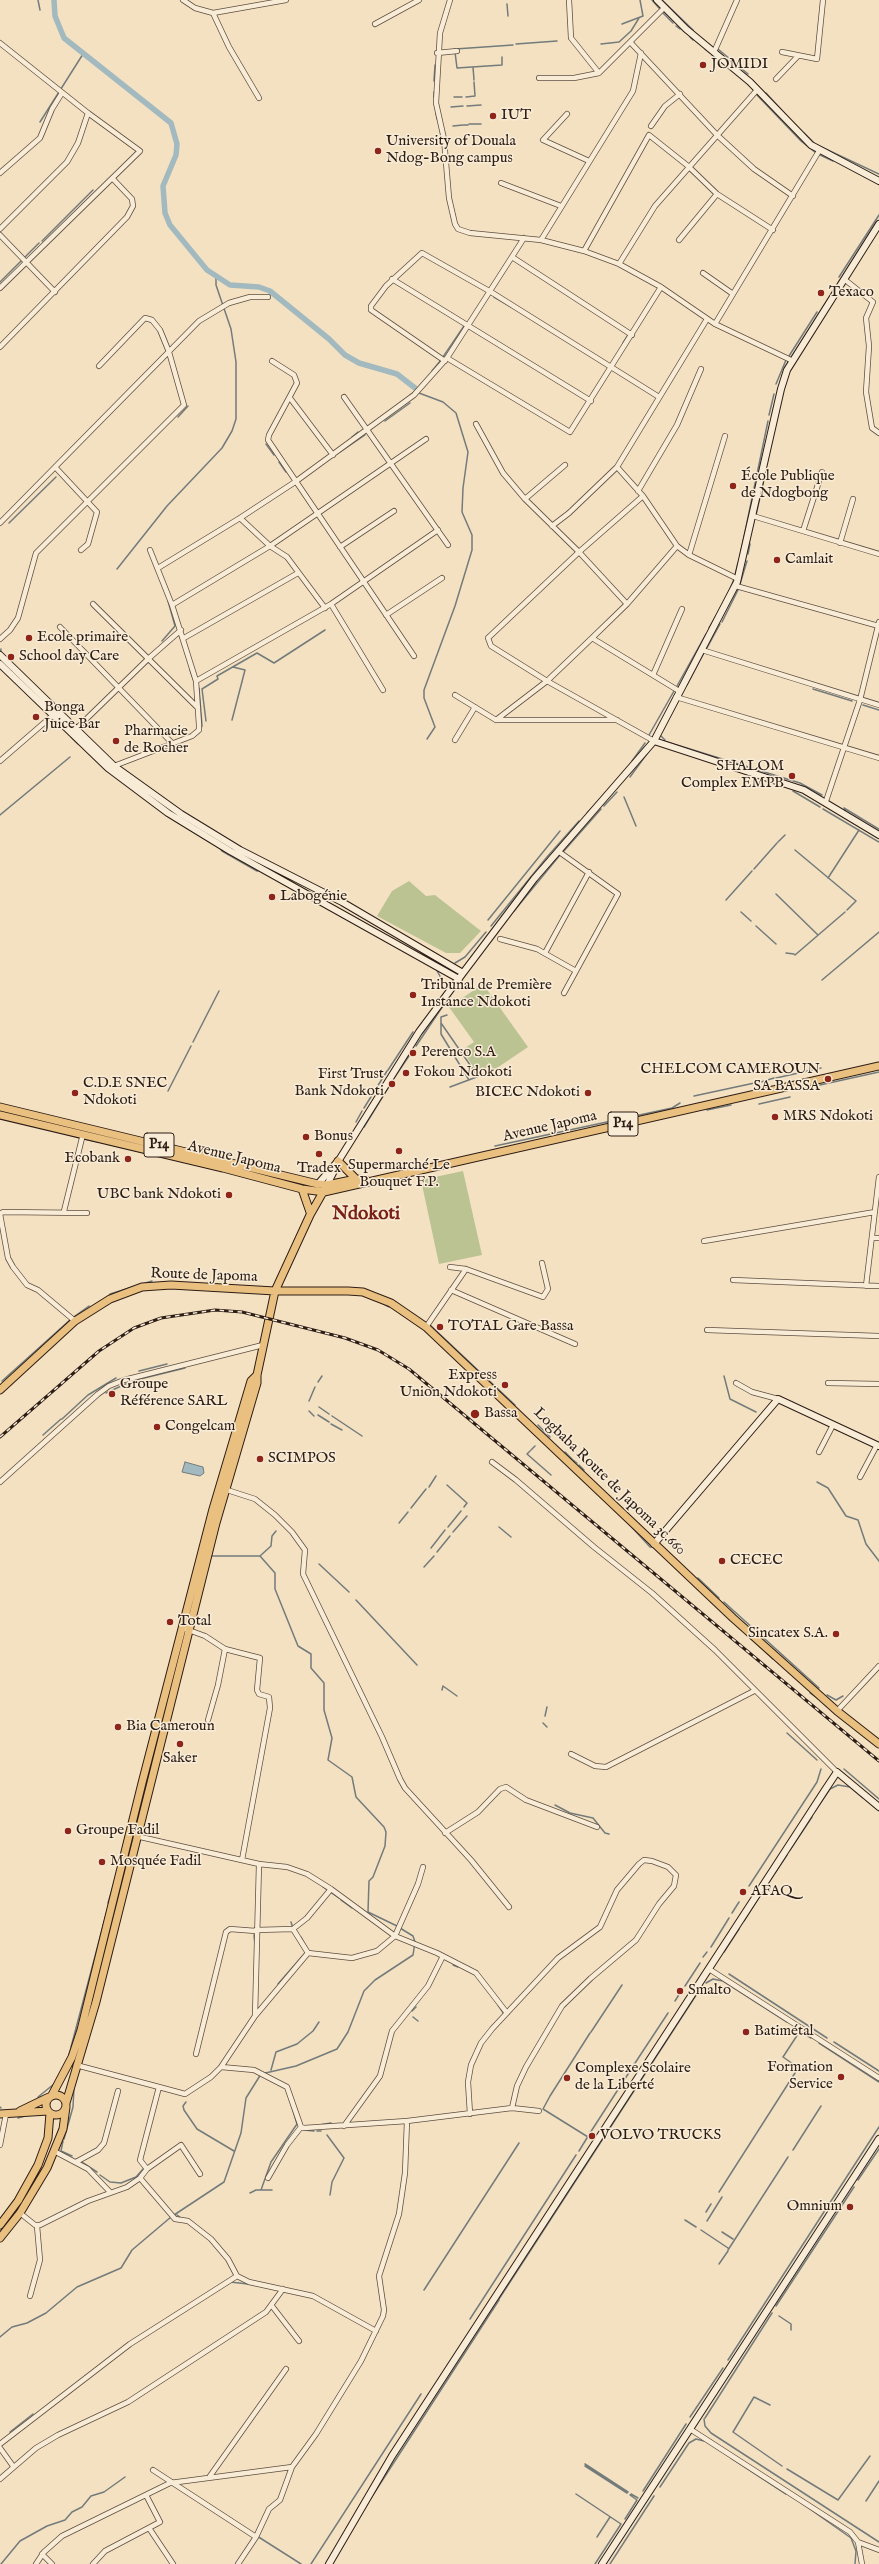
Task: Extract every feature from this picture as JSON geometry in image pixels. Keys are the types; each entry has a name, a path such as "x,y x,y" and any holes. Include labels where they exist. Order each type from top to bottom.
{"main road":[{"path":"657,0 664,8 757,90 803,138 819,151 879,181"},
{"path":"310,1213 317,1188 338,1161 419,1032 558,851 654,741 737,582 781,389 792,361 879,224"},
{"path":"0,656 113,772 178,820 459,979"},
{"path":"0,664 52,716 114,766 181,814 228,843 301,883 342,902 463,973"},
{"path":"654,741 797,787 826,801 879,835"},
{"name":"Avenue Japoma","path":"0,1114 302,1189 326,1188 368,1180 879,1066"},
{"name":"Avenue Japoma","path":"0,1107 317,1188"},
{"path":"338,1161 356,1179"},
{"path":"0,2238 20,2213 46,2168 62,2129 66,2105 213,1522 239,1435 257,1383 257,1375 275,1291 310,1213 326,1188 338,1161"},
{"name":"Avenue Japoma","path":"326,1188 356,1179 368,1180"},
{"path":"302,1189 310,1213"},
{"name":"Route de Japoma","path":"1,1387 75,1321 110,1299 142,1287 171,1285 275,1291"},
{"name":"Logbaba Route de Japoma 3c.660","path":"275,1291 363,1292 391,1303 426,1327 654,1544 837,1711 879,1744"},
{"path":"654,1544 778,1399 878,1445"},
{"path":"115,1910 136,1836 186,1629"},
{"path":"329,2564 392,2456 837,1772 879,1807"},
{"path":"0,2225 18,2201 38,2165 48,2138 49,2112 46,2104 72,2057 93,2001"},
{"path":"16,2114 51,2096 61,2096 66,2105"},
{"path":"3,2114 49,2112 60,2114 66,2105"},
{"path":"602,2564 879,2139"},
{"path":"38,2165 46,2168"}],"street":[{"path":"183,0 195,8 213,13 286,0"},
{"path":"375,24 419,0"},
{"path":"450,0 443,18 437,53 436,103 444,139 448,198 455,224 458,229 470,233 541,240 619,264 661,287 715,324 792,361"},
{"path":"569,0 571,38 600,73"},
{"path":"714,52 737,0"},
{"path":"782,52 814,60 818,58 823,0"},
{"path":"540,78 574,78 600,73 664,8"},
{"path":"213,13 229,47 259,98"},
{"path":"631,42 717,135 754,169 793,196"},
{"path":"0,43 62,93 140,151 0,288"},
{"path":"437,53 455,52"},
{"path":"541,240 633,91 641,53"},
{"path":"776,79 798,56"},
{"path":"619,264 653,209 688,166 757,90"},
{"path":"0,173 40,138 52,109 62,93"},
{"path":"651,126 665,106 680,94"},
{"path":"0,229 67,162 78,143 88,113"},
{"path":"567,114 543,140 590,161"},
{"path":"584,252 647,136 650,135 688,166 717,194 773,230"},
{"path":"715,324 773,230 819,151"},
{"path":"0,347 120,225 133,206 130,195 113,179"},
{"path":"501,183 561,206"},
{"path":"679,240 717,194"},
{"path":"0,235 55,292"},
{"path":"158,568 240,518 295,482 414,395 446,360 491,292 524,238"},
{"path":"658,397 612,368 491,292 423,253 392,279 371,306 371,310 446,360 568,432 571,432 612,368 661,287"},
{"path":"512,257 632,335"},
{"path":"703,273 733,294"},
{"path":"392,279 591,401"},
{"path":"844,279 873,302 866,318 869,346 866,399 872,428 879,433"},
{"path":"0,523 56,468 199,321 226,304 250,298 268,298"},
{"path":"0,639 10,630 18,618 36,553 184,405 169,352 156,323 145,318 99,366"},
{"path":"552,526 569,513 617,467 658,397 707,319"},
{"path":"272,362 297,378 296,387 268,437 295,482 414,656"},
{"path":"638,491 677,426 701,369"},
{"path":"344,397 448,545"},
{"path":"290,398 333,455"},
{"path":"476,424 503,473 525,499 579,552 627,604"},
{"path":"689,555 725,436"},
{"path":"172,604 270,546 426,438"},
{"path":"525,499 565,465"},
{"path":"617,467 643,496 677,546 689,555 737,582 879,624 860,700 843,746 826,801"},
{"path":"56,468 89,501 98,514 87,546 81,550"},
{"path":"803,531 822,472"},
{"path":"643,496 579,552 488,638 492,648 547,681 654,741"},
{"path":"840,543 853,499"},
{"path":"340,547 394,511"},
{"path":"753,516 879,554"},
{"path":"240,518 270,546 287,558 324,608"},
{"path":"196,681 331,604 438,530"},
{"path":"496,720 547,681 592,638 627,604 677,546"},
{"path":"114,766 192,736 199,730 196,681 184,638 150,550"},
{"path":"184,638 298,573"},
{"path":"386,615 442,578"},
{"path":"93,604 198,708"},
{"path":"331,604 383,690"},
{"path":"654,676 682,609"},
{"path":"60,626 172,743"},
{"path":"73,732 148,659 181,630"},
{"path":"592,638 654,676 678,694 879,758"},
{"path":"702,650 879,706"},
{"path":"456,695 496,720 618,720"},
{"path":"455,740 475,707"},
{"path":"0,761 52,716"},
{"path":"558,851 618,894 564,993"},
{"path":"545,953 589,872"},
{"path":"500,939 545,953 576,971"},
{"path":"64,1211 83,1134"},
{"path":"866,1286 878,1198 879,1178"},
{"path":"75,1321 38,1290 27,1285 13,1267 8,1258 0,1214 3,1212 64,1211 87,1213"},
{"path":"704,1241 875,1212"},
{"path":"872,1238 879,1238"},
{"path":"450,1267 466,1269 543,1297 548,1289 542,1263"},
{"path":"426,1327 466,1269"},
{"path":"733,1280 879,1286"},
{"path":"451,1290 575,1344"},
{"path":"707,1330 879,1336"},
{"path":"0,1482 98,1394 109,1386 124,1380 263,1345"},
{"path":"736,1383 752,1392 778,1399"},
{"path":"828,1383 879,1384"},
{"path":"819,1452 833,1425"},
{"path":"860,1477 878,1445"},
{"path":"492,1462 516,1480 594,1547 652,1594 715,1650 754,1691 837,1772"},
{"path":"223,1489 255,1500 275,1515 292,1532 305,1550 303,1574 382,1737 400,1779 471,1860 509,1907"},
{"path":"186,1629 214,1641 225,1649 259,1657 257,1692 270,1699 268,1724 242,1860"},
{"path":"208,1720 218,1685 225,1649"},
{"path":"837,1711 879,1666"},
{"path":"571,1754 595,1766 606,1767 754,1691"},
{"path":"446,1833 478,1812 500,1789 506,1787 526,1800 597,1826"},
{"path":"136,1836 259,1864 287,1867 307,1874 332,1888 395,1936 443,1956 476,1973 508,2013"},
{"path":"470,2114 468,2082 471,2065 481,2043 558,1958 600,1927 617,1890 639,1864 644,1860 652,1861 668,1867 676,1875 674,1886 659,1904 636,1940 591,1978 562,2006 526,2067 517,2086 512,2108"},
{"path":"255,2016 256,1931 259,1864"},
{"path":"293,1929 308,1953 343,1958 362,1957 377,1951 395,1936 423,1867"},
{"path":"196,2054 226,1932 230,1929 256,1931 293,1929 308,1918 332,1888"},
{"path":"76,2065 187,2094 211,2077 221,2067 255,2016 308,1953"},
{"path":"344,2126 380,2076 392,2031 428,1986 443,1956"},
{"path":"710,1969 879,2078"},
{"path":"221,2067 260,2072 268,2078 287,2087 301,2127"},
{"path":"147,2169 140,2160 158,2087"},
{"path":"76,2162 98,2150 104,2143 118,2092"},
{"path":"301,2127 310,2129 407,2121 512,2108 540,2111"},
{"path":"0,2145 3,2114"},
{"path":"238,2564 256,2537 269,2509 280,2500 292,2467 316,2434 376,2331 384,2310 378,2276 400,2207 405,2173 407,2121"},
{"path":"268,2178 287,2145 301,2127"},
{"path":"37,2226 110,2192 127,2187 140,2178 147,2169 182,2144 200,2174"},
{"path":"54,2151 76,2162 97,2176 110,2192"},
{"path":"140,2178 175,2219 188,2221 211,2239 228,2259 237,2276 249,2282 313,2296 376,2331"},
{"path":"20,2213 37,2226 40,2260 30,2296"},
{"path":"0,2444 130,2344 237,2276"},
{"path":"0,2479 13,2466 58,2435 128,2402 272,2306 283,2289"},
{"path":"272,2306 299,2341"},
{"path":"210,2476 286,2370"},
{"path":"690,2429 850,2532 858,2542 862,2564"},
{"path":"0,2448 13,2466"},
{"path":"36,2564 42,2554 62,2536 170,2482 292,2467"},
{"path":"153,2470 256,2537"},
{"path":"93,2564 105,2551 160,2522 160,2519 146,2494"},
{"path":"148,2528 173,2564"},
{"path":"858,2542 879,2550"},
{"path":"42,2554 52,2564"}],"green space":[{"path":"409,881 426,896 435,895 481,931 460,953 446,953 377,916 392,891"},
{"path":"483,984 528,1047 494,1070 476,1045 490,1065 478,1074 462,1050 474,1042 449,1007"},
{"path":"463,1171 482,1255 439,1264 421,1180"}],"water":[{"path":"185,1462 203,1467 204,1473 200,1476 182,1472"}],"waterway":[{"path":"38,0 40,10"},
{"path":"54,0 55,16 64,38 171,123 177,144 176,155 163,186 165,213 170,225 207,270 230,285 259,287 270,291 329,339 345,355 359,363 397,374 415,388"},
{"path":"622,24 643,16 640,0"},
{"path":"652,0 659,8"},
{"path":"662,0 693,30"},
{"path":"507,4 508,16"},
{"path":"663,13 673,23"},
{"path":"601,44 619,42 631,31 639,18"},
{"path":"676,26 680,29"},
{"path":"690,37 693,40"},
{"path":"516,44 557,41"},
{"path":"455,49 513,45"},
{"path":"705,49 710,53"},
{"path":"718,49 748,74"},
{"path":"455,52 457,68 502,65 502,57"},
{"path":"40,122 83,54"},
{"path":"712,55 716,57"},
{"path":"434,81 435,65"},
{"path":"473,67 474,80"},
{"path":"466,97 475,96 474,82"},
{"path":"434,92 434,97"},
{"path":"766,93 786,115"},
{"path":"756,94 801,141 816,153"},
{"path":"454,97 462,97"},
{"path":"467,106 481,105"},
{"path":"451,107 463,106"},
{"path":"436,113 437,119"},
{"path":"469,124 481,124"},
{"path":"453,126 463,125"},
{"path":"804,133 815,144 879,174"},
{"path":"818,154 833,161"},
{"path":"42,241 93,190"},
{"path":"839,277 879,215"},
{"path":"0,282 39,243"},
{"path":"117,569 167,506 222,448 232,431 236,419 236,362 231,329 216,285 216,278"},
{"path":"494,297 513,308"},
{"path":"789,356 817,312"},
{"path":"443,357 464,326"},
{"path":"623,343 628,335"},
{"path":"432,371 441,360"},
{"path":"776,384 786,360"},
{"path":"415,388 419,393 443,402 456,413 468,452 463,488 462,512 472,535 472,550 455,606 424,690 424,698 435,727 427,739"},
{"path":"410,395 414,392"},
{"path":"769,415 774,394"},
{"path":"385,421 410,403"},
{"path":"178,417 188,406"},
{"path":"740,556 768,421"},
{"path":"352,437 358,432"},
{"path":"340,452 365,435"},
{"path":"266,444 274,455"},
{"path":"279,462 286,472"},
{"path":"756,515 765,475"},
{"path":"9,523 56,477"},
{"path":"748,554 750,544"},
{"path":"740,584 747,561"},
{"path":"735,575 738,563"},
{"path":"728,594 734,579"},
{"path":"722,622 738,590"},
{"path":"162,641 175,626 168,601"},
{"path":"709,628 716,616"},
{"path":"707,648 720,624"},
{"path":"206,721 202,689 218,679 217,676 257,653 274,663 325,630"},
{"path":"677,686 706,634"},
{"path":"179,635 181,640"},
{"path":"0,654 1,649"},
{"path":"687,685 705,651"},
{"path":"232,720 245,670 233,667"},
{"path":"190,670 196,687"},
{"path":"192,738 199,733 202,726 199,688"},
{"path":"813,689 852,701"},
{"path":"649,735 674,691"},
{"path":"863,705 879,710"},
{"path":"660,735 665,740"},
{"path":"71,737 78,744"},
{"path":"664,741 800,783 822,795"},
{"path":"632,761 645,743"},
{"path":"630,777 649,751"},
{"path":"0,815 70,757"},
{"path":"793,791 820,807"},
{"path":"604,806 617,792"},
{"path":"624,797 636,826"},
{"path":"587,813 600,799"},
{"path":"846,812 844,808 879,829"},
{"path":"563,852 601,809"},
{"path":"823,809 879,842"},
{"path":"491,926 547,857 579,821"},
{"path":"828,878 859,830"},
{"path":"488,920 560,831"},
{"path":"778,842 785,835"},
{"path":"754,869 777,843"},
{"path":"220,848 222,851 257,871 260,870"},
{"path":"795,850 856,901 847,910"},
{"path":"514,911 560,855"},
{"path":"726,900 752,871"},
{"path":"776,894 818,935"},
{"path":"741,912 751,921"},
{"path":"795,955 845,912"},
{"path":"756,926 776,944"},
{"path":"455,963 465,957 486,932"},
{"path":"822,980 879,932"},
{"path":"786,953 794,954"},
{"path":"436,969 441,978 440,989"},
{"path":"193,1042 219,991"},
{"path":"416,1046 451,994"},
{"path":"447,1015 441,1017 441,1034 469,1080"},
{"path":"441,1023 477,1075"},
{"path":"388,1070 413,1032"},
{"path":"168,1091 191,1046"},
{"path":"390,1084 413,1050"},
{"path":"776,1078 821,1068"},
{"path":"364,1108 387,1071"},
{"path":"820,1085 879,1072"},
{"path":"450,1087 482,1075 497,1075"},
{"path":"761,1082 774,1078"},
{"path":"694,1096 759,1082"},
{"path":"364,1127 388,1088"},
{"path":"759,1104 790,1097"},
{"path":"495,1146 672,1108 680,1103"},
{"path":"707,1110 731,1105"},
{"path":"356,1122 362,1111"},
{"path":"67,1134 80,1138"},
{"path":"84,1139 98,1142"},
{"path":"107,1144 154,1155"},
{"path":"110,1294 152,1281"},
{"path":"382,1303 389,1307"},
{"path":"75,1316 89,1306"},
{"path":"2,1381 71,1319"},
{"path":"430,1325 515,1405"},
{"path":"139,1371 167,1364"},
{"path":"106,1393 132,1381 185,1368"},
{"path":"318,1382 322,1376"},
{"path":"724,1376 730,1399 756,1412"},
{"path":"62,1419 88,1395 116,1378"},
{"path":"309,1401 315,1387"},
{"path":"319,1407 329,1414"},
{"path":"309,1411 314,1416"},
{"path":"318,1415 329,1422"},
{"path":"332,1416 362,1436"},
{"path":"43,1435 61,1419"},
{"path":"331,1424 342,1430"},
{"path":"538,1425 550,1437"},
{"path":"531,1450 535,1446"},
{"path":"530,1451 527,1454 551,1475"},
{"path":"565,1452 572,1459"},
{"path":"573,1460 577,1463"},
{"path":"579,1465 584,1470"},
{"path":"429,1487 436,1476"},
{"path":"817,1482 828,1488 846,1516 858,1520 866,1544 879,1561"},
{"path":"447,1485 467,1503 464,1507"},
{"path":"411,1508 426,1489"},
{"path":"448,1527 461,1511"},
{"path":"399,1523 408,1512"},
{"path":"453,1532 467,1516"},
{"path":"628,1523 650,1547 653,1547"},
{"path":"499,1527 511,1537"},
{"path":"431,1548 445,1530"},
{"path":"260,1556 271,1546 272,1536 276,1531"},
{"path":"437,1552 450,1536"},
{"path":"210,1556 260,1556 275,1573 275,1589 298,1646 311,1654 311,1668 324,1683 324,1710 332,1738 328,1760 352,1777 356,1797 384,1827 386,1832 385,1846 373,1877 369,1881 368,1912 397,1926"},
{"path":"424,1567 434,1556"},
{"path":"319,1564 349,1592"},
{"path":"698,1578 719,1598"},
{"path":"356,1600 417,1665"},
{"path":"724,1602 819,1688"},
{"path":"748,1636 773,1659"},
{"path":"442,1690 443,1686 457,1696"},
{"path":"810,1693 820,1700"},
{"path":"827,1695 836,1700 843,1696"},
{"path":"545,1716 547,1707"},
{"path":"543,1723 547,1727"},
{"path":"787,1733 817,1760"},
{"path":"749,1886 817,1782 821,1769"},
{"path":"844,1769 879,1799"},
{"path":"815,1811 830,1789 838,1785 850,1787 863,1798"},
{"path":"866,1800 879,1811"},
{"path":"555,1805 570,1813 593,1818 605,1833 609,1834"},
{"path":"790,1850 812,1817"},
{"path":"767,1885 787,1855"},
{"path":"108,1903 114,1883"},
{"path":"323,1887 339,1898"},
{"path":"744,1921 763,1891"},
{"path":"341,1900 352,1908"},
{"path":"732,1913 739,1902"},
{"path":"71,2047 107,1911"},
{"path":"711,1947 729,1918"},
{"path":"291,1922 293,1928"},
{"path":"174,2215 224,2182 241,2133 246,2098 261,2074 296,2066 337,2049 348,2032 364,1991 375,1980 413,1955 415,1942 413,1936 400,1928"},
{"path":"724,1952 739,1929"},
{"path":"254,1935 255,1946"},
{"path":"301,1937 307,1948"},
{"path":"278,1984 306,1952"},
{"path":"703,1957 707,1952"},
{"path":"685,1986 700,1963"},
{"path":"453,1965 458,1967"},
{"path":"729,1974 827,2038"},
{"path":"706,1983 713,1979 723,1981 787,2022"},
{"path":"591,2032 622,1985"},
{"path":"499,2299 702,1986"},
{"path":"675,2001 680,1993"},
{"path":"498,2005 504,2014"},
{"path":"412,2011 416,2007"},
{"path":"639,2057 668,2013"},
{"path":"413,2017 418,2021"},
{"path":"271,2070 276,2052 297,2044 313,2031 319,2022"},
{"path":"794,2027 811,2038"},
{"path":"550,2096 590,2033"},
{"path":"719,2192 795,2073 796,2066 783,2057 798,2034"},
{"path":"834,2042 879,2071"},
{"path":"819,2043 879,2082"},
{"path":"590,2133 639,2057"},
{"path":"38,2097 54,2084"},
{"path":"64,2139 73,2107 74,2087"},
{"path":"550,2096 543,2109 588,2137"},
{"path":"186,2102 183,2106 184,2110 197,2129 234,2151"},
{"path":"261,2190 271,2162 297,2124 291,2104"},
{"path":"793,2150 821,2106"},
{"path":"18,2118 25,2116"},
{"path":"319,2125 331,2123"},
{"path":"728,2360 879,2127"},
{"path":"304,2130 314,2131"},
{"path":"579,2151 590,2133"},
{"path":"327,2135 344,2158 332,2182 330,2195"},
{"path":"63,2141 61,2151 72,2156"},
{"path":"424,2290 519,2143"},
{"path":"858,2180 879,2149"},
{"path":"470,2319 576,2155"},
{"path":"728,2250 788,2157"},
{"path":"77,2159 97,2172"},
{"path":"100,2175 110,2182 121,2183 136,2177 144,2168"},
{"path":"776,2306 854,2187"},
{"path":"250,2193 256,2190 272,2190"},
{"path":"707,2221 722,2197"},
{"path":"706,2212 711,2204"},
{"path":"177,2215 181,2218"},
{"path":"0,2337 12,2327 27,2323 46,2313 77,2287 121,2268 132,2250 171,2217"},
{"path":"685,2220 696,2227"},
{"path":"701,2230 728,2248"},
{"path":"722,2232 733,2239"},
{"path":"719,2264 728,2251"},
{"path":"230,2282 248,2284"},
{"path":"369,2501 499,2300"},
{"path":"705,2418 772,2313"},
{"path":"779,2316 791,2324 791,2330"},
{"path":"690,2417 723,2368"},
{"path":"311,2564 421,2394"},
{"path":"770,2405 754,2397 733,2432 782,2466"},
{"path":"10,2432 33,2414"},
{"path":"704,2419 705,2426 711,2433 879,2542"},
{"path":"643,2491 686,2424"},
{"path":"660,2487 689,2443 696,2439 704,2441"},
{"path":"787,2469 838,2500 870,2456"},
{"path":"731,2458 786,2494"},
{"path":"585,2464 628,2492"},
{"path":"585,2466 627,2493"},
{"path":"1,2564 20,2541 47,2526 65,2520 72,2512 82,2507 91,2496 104,2492 125,2477"},
{"path":"866,2501 879,2481"},
{"path":"576,2494 621,2524"},
{"path":"631,2494 638,2498"},
{"path":"625,2519 637,2500 630,2495"},
{"path":"610,2564 654,2496"},
{"path":"800,2502 851,2538 856,2551 855,2564"},
{"path":"597,2537 610,2517"},
{"path":"595,2564 621,2524"},
{"path":"257,2536 301,2564"}],"railway":[{"path":"0,1437 99,1351 134,1328 161,1318 215,1310 242,1312 345,1338 378,1350 409,1369 879,1761"}],"place":[{"name":"JOMIDI","path":"703,65"},
{"name":"IUT","path":"493,116"},
{"name":"University of Douala Ndog-Bong campus","path":"378,151"},
{"name":"Texaco","path":"821,293"},
{"name":"École Publique de Ndogbong","path":"733,486"},
{"name":"Camlait","path":"777,560"},
{"name":"Ecole primaire","path":"29,638"},
{"name":"School day Care","path":"11,657"},
{"name":"Bonga Juice Bar","path":"36,717"},
{"name":"Pharmacie de Rocher","path":"116,741"},
{"name":"SHALOM Complex EMPB","path":"792,776"},
{"name":"Labogénie","path":"272,897"},
{"name":"Tribunal de Première Instance Ndokoti","path":"413,995"},
{"name":"Perenco S.A","path":"413,1053"},
{"name":"Fokou Ndokoti","path":"406,1073"},
{"name":"CHELCOM CAMEROUN SA BASSA","path":"828,1079"},
{"name":"First Trust Bank Ndokoti","path":"392,1084"},
{"name":"C.D.E SNEC Ndokoti","path":"75,1093"},
{"name":"BICEC Ndokoti","path":"588,1093"},
{"name":"MRS Ndokoti","path":"775,1117"},
{"name":"Bonus","path":"306,1137"},
{"name":"Supermarché Le Bouquet F.P.","path":"399,1151"},
{"name":"Tradex","path":"319,1154"},
{"name":"Ecobank","path":"128,1159"},
{"name":"UBC bank Ndokoti","path":"229,1195"},
{"name":"TOTAL Gare Bassa","path":"440,1327"},
{"name":"Express Union Ndokoti","path":"505,1385"},
{"name":"Groupe Référence SARL","path":"112,1394"},
{"name":"Bassa","path":"475,1414"},
{"name":"Congelcam","path":"157,1427"},
{"name":"SCIMPOS","path":"260,1459"},
{"name":"CECEC","path":"722,1561"},
{"name":"Total","path":"170,1622"},
{"name":"Sincatex S.A.","path":"836,1634"},
{"name":"Bia Cameroun","path":"118,1727"},
{"name":"Saker","path":"180,1744"},
{"name":"Groupe Fadil","path":"68,1831"},
{"name":"Mosquée Fadil","path":"102,1862"},
{"name":"AFAQ","path":"743,1892"},
{"name":"Smalto","path":"680,1991"},
{"name":"Batimétal","path":"746,2032"},
{"name":"Formation Service","path":"841,2077"},
{"name":"Complexe Scolaire de la Liberté","path":"567,2078"},
{"name":"VOLVO TRUCKS","path":"592,2136"},
{"name":"Omnium","path":"850,2207"}],"district":[{"name":"Ndokoti","path":"366,1215"}]}
